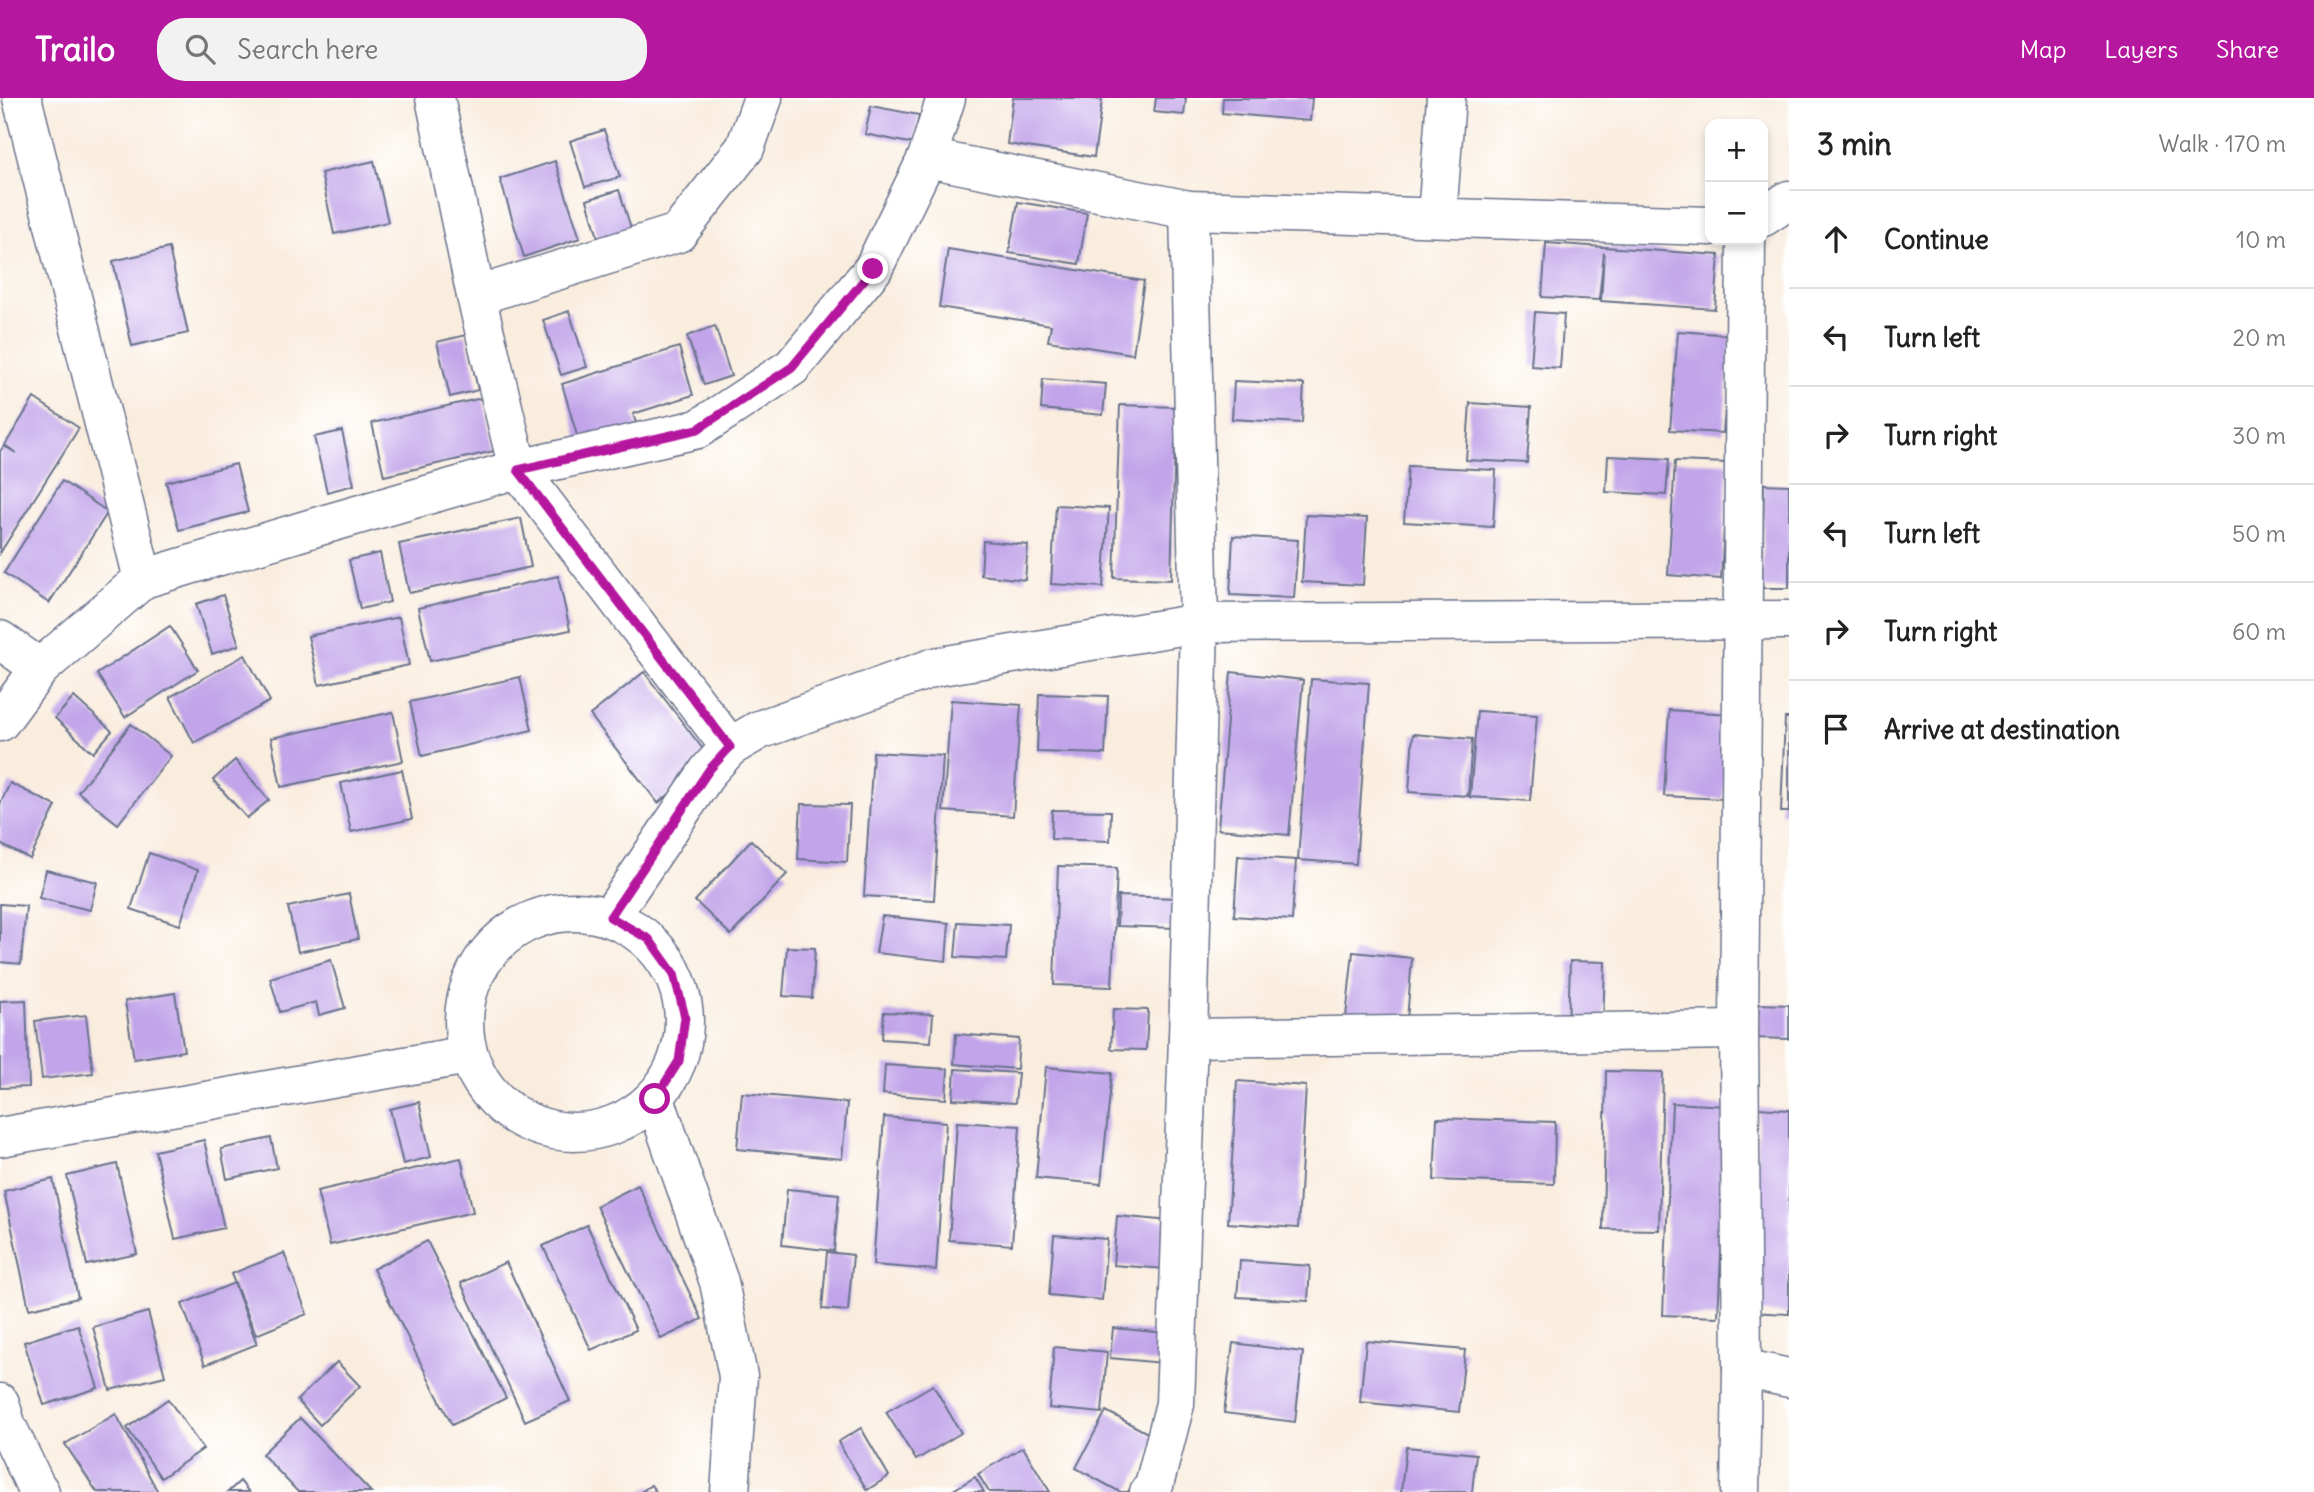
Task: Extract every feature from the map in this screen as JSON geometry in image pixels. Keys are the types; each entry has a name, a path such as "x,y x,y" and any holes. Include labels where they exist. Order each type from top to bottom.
{"street":[{"path":"22,98 143,579"},
{"path":"435,98 476,296 518,470 730,747"},
{"path":"476,296 678,233 745,148 763,98"},
{"path":"0,722 40,668 143,579 518,470 698,429 792,367 873,269 927,158 946,98"},
{"path":"1437,217 1446,98"},
{"path":"927,158 1189,210 1705,226"},
{"path":"1768,214 1789,200"},
{"path":"1149,1492 1154,1485 1175,1404 1188,1038 1199,623 1189,210"},
{"path":"1740,1492 1742,1368 1739,1030 1746,245"},
{"path":"610,917 709,770 730,747 759,730 935,667 1199,623 1789,620"},
{"path":"0,640 40,668"},
{"path":"570,911 610,917 649,939 674,974 685,1017 679,1061 655,1099 617,1125 572,1133 527,1123 490,1095 468,1055 464,1015 474,975 497,942 531,920 570,911"},
{"path":"1188,1038 1739,1030"},
{"path":"0,1137 468,1055"},
{"path":"655,1099 719,1282 738,1376 730,1492"},
{"path":"1742,1368 1789,1378"},
{"path":"0,1403 6,1424 34,1485 40,1492"}],"building":[{"path":"1013,98 1102,100 1094,157 1007,144"},
{"path":"1156,98 1186,98 1184,115 1154,112"},
{"path":"1223,98 1312,98 1310,121 1222,113"},
{"path":"871,106 919,115 914,144 865,134"},
{"path":"604,130 620,177 585,187 570,141"},
{"path":"374,161 388,222 334,234 321,173"},
{"path":"555,161 580,238 524,257 500,179"},
{"path":"619,190 636,244 603,254 587,200"},
{"path":"1018,202 1087,213 1079,264 1009,253"},
{"path":"1546,243 1719,255 1715,309 1601,301 1604,252 1599,300 1542,297"},
{"path":"169,248 188,333 132,346 113,261"},
{"path":"948,249 1144,281 1133,354 1048,341 1051,325 939,307"},
{"path":"569,311 587,367 561,375 543,320"},
{"path":"1535,312 1564,314 1560,368 1531,366"},
{"path":"715,326 731,376 704,385 687,336"},
{"path":"1678,331 1731,335 1723,433 1670,430"},
{"path":"466,335 478,390 450,397 437,342"},
{"path":"679,347 693,395 633,414 639,431 581,449 562,384"},
{"path":"1043,379 1106,384 1103,415 1041,409"},
{"path":"1234,381 1304,384 1302,423 1232,419"},
{"path":"34,398 79,428 0,553 0,451 4,446 16,453 5,445"},
{"path":"482,398 494,451 384,476 372,423"},
{"path":"1470,403 1531,407 1527,463 1466,460"},
{"path":"1120,405 1176,407 1171,580 1114,578"},
{"path":"342,431 354,485 327,492 314,437"},
{"path":"1608,456 1669,459 1666,495 1606,492"},
{"path":"1675,461 1728,463 1721,579 1668,575"},
{"path":"236,464 248,512 179,530 166,482"},
{"path":"1408,466 1496,470 1493,527 1404,522"},
{"path":"62,481 108,512 49,603 4,573"},
{"path":"1764,484 1789,485 1789,588 1762,588"},
{"path":"1056,505 1109,508 1103,587 1051,584"},
{"path":"1306,515 1367,518 1363,585 1302,582"},
{"path":"521,518 531,567 409,593 399,544"},
{"path":"1233,536 1298,540 1294,598 1230,595"},
{"path":"983,541 1028,545 1025,580 981,575"},
{"path":"380,553 390,602 360,609 349,560"},
{"path":"558,576 570,630 430,661 418,608"},
{"path":"223,595 239,645 212,654 196,604"},
{"path":"399,617 409,665 319,685 308,636"},
{"path":"170,626 198,670 125,717 97,674"},
{"path":"245,655 270,701 194,743 170,697"},
{"path":"644,672 712,761 658,803 590,715"},
{"path":"1231,672 1303,680 1289,835 1218,829"},
{"path":"520,677 532,730 422,756 410,702"},
{"path":"1311,679 1369,683 1356,864 1298,860"},
{"path":"1039,694 1108,696 1105,754 1037,752"},
{"path":"74,697 112,731 93,753 55,718"},
{"path":"951,700 1021,705 1013,816 943,811"},
{"path":"1669,710 1729,714 1723,799 1664,796"},
{"path":"1477,711 1537,715 1530,801 1470,797"},
{"path":"393,712 403,761 281,787 271,738"},
{"path":"1785,718 1789,718 1789,812 1781,812"},
{"path":"131,724 171,756 118,824 78,792"},
{"path":"1413,734 1472,739 1468,796 1409,792"},
{"path":"873,752 943,756 934,900 864,896"},
{"path":"235,760 269,800 247,818 213,780"},
{"path":"402,770 412,819 351,832 341,783"},
{"path":"10,783 56,806 30,859 0,844 0,804"},
{"path":"801,804 850,805 847,862 798,859"},
{"path":"1052,810 1111,811 1110,841 1051,839"},
{"path":"751,840 787,874 731,935 695,901"},
{"path":"149,853 198,870 180,925 131,909"},
{"path":"1238,856 1296,860 1292,920 1234,916"},
{"path":"1058,866 1117,868 1112,987 1054,985"},
{"path":"46,870 97,882 90,910 39,898"},
{"path":"349,894 358,939 298,952 288,907"},
{"path":"1118,896 1177,898 1176,928 1117,926"},
{"path":"0,904 26,906 21,964 0,962"},
{"path":"882,916 949,923 946,961 876,953"},
{"path":"958,922 1009,925 1006,960 955,957"},
{"path":"787,947 815,948 812,998 783,996"},
{"path":"1353,952 1412,958 1406,1032 1345,1026"},
{"path":"331,960 345,1008 319,1015 316,1002 280,1012 270,978"},
{"path":"1570,961 1605,962 1603,1029 1568,1028"},
{"path":"175,993 184,1051 134,1059 125,1001"},
{"path":"26,1000 29,1087 0,1088 0,1001"},
{"path":"1759,1004 1789,1005 1789,1039 1757,1038"},
{"path":"1113,1009 1148,1010 1146,1050 1111,1049"},
{"path":"884,1012 933,1014 931,1042 882,1039"},
{"path":"86,1015 93,1073 42,1079 35,1021"},
{"path":"956,1034 1019,1039 1017,1069 954,1064"},
{"path":"885,1065 948,1069 946,1099 883,1094"},
{"path":"1046,1067 1112,1073 1101,1184 1036,1178"},
{"path":"955,1069 1018,1073 1015,1103 953,1099"},
{"path":"1606,1071 1663,1072 1659,1230 1603,1229"},
{"path":"1237,1081 1306,1086 1298,1228 1228,1223"},
{"path":"742,1093 847,1103 842,1159 737,1149"},
{"path":"419,1102 431,1157 403,1164 390,1109"},
{"path":"1672,1103 1728,1106 1718,1317 1663,1315"},
{"path":"1759,1108 1789,1110 1789,1314 1750,1312"},
{"path":"884,1117 946,1122 936,1270 873,1265"},
{"path":"1437,1118 1555,1122 1554,1184 1434,1180"},
{"path":"957,1122 1020,1126 1012,1245 949,1240"},
{"path":"271,1138 277,1168 227,1179 221,1149"},
{"path":"204,1140 224,1228 175,1239 155,1151"},
{"path":"461,1158 473,1212 330,1245 317,1191"},
{"path":"117,1164 137,1254 87,1265 67,1176"},
{"path":"53,1179 78,1298 29,1309 4,1191"},
{"path":"638,1185 702,1319 661,1339 596,1206"},
{"path":"787,1189 839,1194 834,1251 782,1245"},
{"path":"1117,1216 1170,1221 1166,1269 1113,1265"},
{"path":"587,1225 636,1330 591,1350 543,1246"},
{"path":"1054,1235 1107,1239 1102,1300 1049,1295"},
{"path":"427,1241 506,1398 452,1425 373,1269"},
{"path":"827,1252 853,1255 848,1311 822,1309"},
{"path":"284,1253 307,1314 256,1335 231,1274"},
{"path":"1240,1261 1310,1266 1308,1301 1237,1297"},
{"path":"506,1262 570,1401 525,1421 461,1283"},
{"path":"234,1283 257,1344 205,1365 182,1304"},
{"path":"148,1312 165,1376 110,1390 93,1327"},
{"path":"78,1325 98,1388 44,1405 24,1342"},
{"path":"1113,1328 1166,1333 1163,1363 1110,1358"},
{"path":"1366,1341 1465,1350 1459,1412 1360,1402"},
{"path":"1233,1343 1303,1352 1295,1422 1224,1413"},
{"path":"1054,1347 1107,1352 1102,1413 1049,1408"},
{"path":"337,1362 360,1386 320,1425 297,1400"},
{"path":"933,1385 961,1433 916,1460 886,1412"},
{"path":"168,1399 203,1449 161,1478 127,1428"},
{"path":"1106,1411 1157,1438 1128,1492 1120,1492 1076,1468"},
{"path":"116,1414 158,1492 97,1492 65,1444"},
{"path":"300,1418 371,1492 298,1492 262,1454"},
{"path":"861,1428 889,1476 867,1490 838,1442"},
{"path":"1023,1447 1050,1492 989,1492 978,1474"},
{"path":"1406,1447 1476,1454 1472,1492 1401,1492"},
{"path":"975,1477 984,1492 949,1492 953,1490"},
{"path":"240,1481 249,1492 228,1492"},
{"path":"651,1485 656,1492 641,1492"}],"route":[{"path":"655,1099 679,1061 685,1017 674,974 649,939 610,917 709,770 730,747 518,470 698,429 792,367 873,269"}]}
